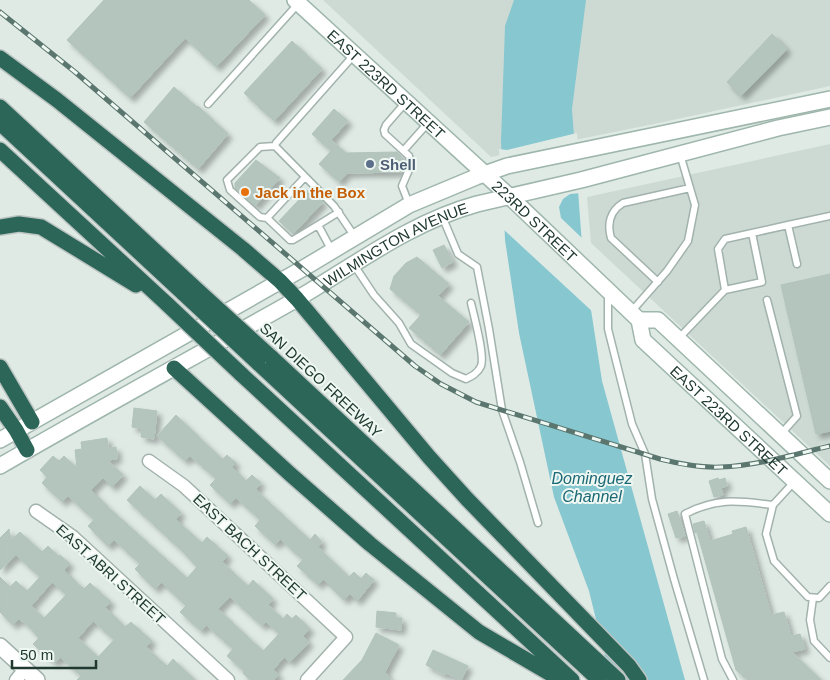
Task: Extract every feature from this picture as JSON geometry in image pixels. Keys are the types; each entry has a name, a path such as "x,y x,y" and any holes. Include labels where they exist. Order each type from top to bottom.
{"highway":[{"path":"0,58 57,100 243,249 280,281 297,298 429,457 562,599 628,666 639,680"},
{"name":"SAN DIEGO FREEWAY","path":"0,107 180,296 256,365 572,637 618,680"},
{"path":"0,123 180,296"},
{"path":"0,134 180,296"},
{"name":"SAN DIEGO FREEWAY","path":"0,150 180,296 256,365 580,674 599,680"},
{"path":"0,227 19,224 41,227 180,296"},
{"path":"0,366 32,422"},
{"path":"174,368 378,551 479,632 561,680"},
{"path":"0,407 27,450"}],"main road":[{"name":"EAST 223RD STREET","path":"297,2 429,123 479,172"},
{"name":"WILMINGTON AVENUE","path":"0,440 409,206 479,172 830,99"},
{"name":"WILMINGTON AVENUE","path":"0,466 297,298 419,226 442,216 477,204 581,180 778,128 830,117"},
{"name":"223RD STREET","path":"479,172 509,196 593,276"},
{"path":"356,237 359,262"},
{"name":"EAST 223RD STREET","path":"593,276 635,316 643,340 830,514"},
{"name":"EAST 223RD STREET","path":"635,316 658,320 830,481"},
{"path":"0,646 21,674 37,680"}],"street":[{"name":"EAST BACH STREET","path":"149,461 184,486 346,637 307,680"},
{"name":"EAST ABRI STREET","path":"36,510 73,537 228,680"}],"lane":[{"path":"208,104 297,2"},
{"path":"275,146 354,54"},
{"path":"406,102 386,125 384,130 385,134 409,156 411,165 402,186 409,206"},
{"path":"404,150 429,123"},
{"path":"339,212 290,240 267,218 260,217 230,190 227,180 260,147 275,146 339,212 356,237"},
{"path":"635,316 688,241 695,205 680,154"},
{"path":"267,218 305,177"},
{"path":"658,282 611,238 608,228 610,219 616,208 623,203 690,188"},
{"path":"442,216 458,254 477,267 502,410 520,462 538,524"},
{"path":"725,290 718,250 725,239 830,216"},
{"path":"318,225 332,251"},
{"path":"788,225 797,264"},
{"path":"678,339 725,290 762,282 752,233"},
{"path":"359,262 374,295 400,323 411,344 452,373 466,379 475,374 482,365 481,349 471,303"},
{"path":"608,290 608,328 632,424 645,454 652,500 704,680"},
{"path":"767,300 797,416 780,434"},
{"path":"795,481 773,505 766,534 774,561 808,597 819,598 830,586"},
{"path":"733,680 722,659 686,514 702,505 735,500 773,505"},
{"path":"813,598 810,620 814,641 830,658"}],"shaded area":[{"path":"323,0 830,0 830,86 491,157"},
{"path":"830,144 830,466 591,243 587,197"}],"water":[{"name":"Dominguez Channel","path":"514,0 586,0 572,109 583,258 602,381 685,680 611,680 589,591 554,497 519,333 505,240 501,141 505,26"}],"pier":[{"path":"577,133 581,193 570,194 563,199 559,207 561,218 584,240 594,313 502,228 499,149 507,150"}],"building":[{"path":"104,0 249,0 265,15 216,67 185,38 130,98 67,40"},
{"path":"772,34 787,49 741,96 727,82"},
{"path":"292,41 322,69 274,121 244,93"},
{"path":"174,87 228,134 198,169 144,122"},
{"path":"334,109 348,121 331,140 346,153 397,152 401,156 402,172 347,173 339,182 319,164 331,151 312,134"},
{"path":"256,160 280,178 255,206 235,188 235,183"},
{"path":"309,189 323,202 293,234 279,221"},
{"path":"444,245 453,262 442,268 433,250"},
{"path":"417,257 449,284 438,296 469,322 440,355 409,328 421,315 390,289 394,276 406,263"},
{"path":"830,274 830,431 816,434 781,285"},
{"path":"134,408 157,411 154,439 141,437 142,429 132,427"},
{"path":"176,415 221,458 223,459 227,455 236,463 232,467 246,481 252,475 261,483 256,489 257,491 310,540 315,534 322,542 318,547 349,577 354,572 361,579 366,573 374,580 357,601 350,594 344,600 323,579 318,585 297,566 303,560 280,539 275,545 255,526 260,520 244,505 236,498 230,504 210,485 216,479 202,466 190,456 185,461 157,436"},
{"path":"107,438 108,448 116,447 117,459 107,460 123,475 112,487 103,478 91,490 187,578 197,567 127,500 140,486 155,500 161,494 181,513 176,519 183,526 202,543 207,537 228,556 222,562 248,586 253,580 273,599 268,605 283,619 287,614 292,619 296,615 310,629 303,636 309,642 290,662 284,657 273,670 279,675 274,680 250,680 243,673 244,671 227,656 233,649 206,625 201,631 180,612 186,606 161,582 155,589 135,569 140,564 114,540 108,546 88,526 94,520 68,496 62,502 42,483 47,477 40,470 53,456 59,461 64,456 77,468 75,450 82,449 81,442","holes":["230,597 262,626 266,622 279,634 263,651 218,609"]},
{"path":"718,478 719,480 725,478 727,486 721,488 723,495 714,497 709,481"},
{"path":"677,511 685,536 676,538 668,514"},
{"path":"704,521 710,541 733,534 732,531 746,527 771,615 784,612 791,636 800,634 805,649 792,652 821,680 748,680 736,670 697,532 695,533 693,524"},
{"path":"9,529 11,540 20,532 42,552 48,546 59,557 60,555 70,564 64,570 77,583 84,589 90,583 111,602 105,608 125,627 131,622 152,641 146,647 159,659 167,666 173,659 195,680 77,680 81,676 60,657 55,663 33,644 39,638 27,625 19,619 13,625 0,612 0,577 10,587 16,581 27,591 40,577 16,555 0,570 0,538","holes":["52,582 66,595 44,618 31,606","93,621 114,640 98,657 78,638"]},
{"path":"377,611 396,613 396,618 402,618 401,630 376,627"},
{"path":"376,633 399,645 385,672 391,680 343,680 362,660"},
{"path":"433,650 468,666 461,680 446,673 445,675 426,665"}],"railway":[{"path":"0,12 75,72 415,366 441,384 476,402 660,459 690,465 734,466 776,459 830,446"}],"place":[{"name":"Shell","path":"370,164"},
{"name":"Jack in the Box","path":"245,192"}]}
